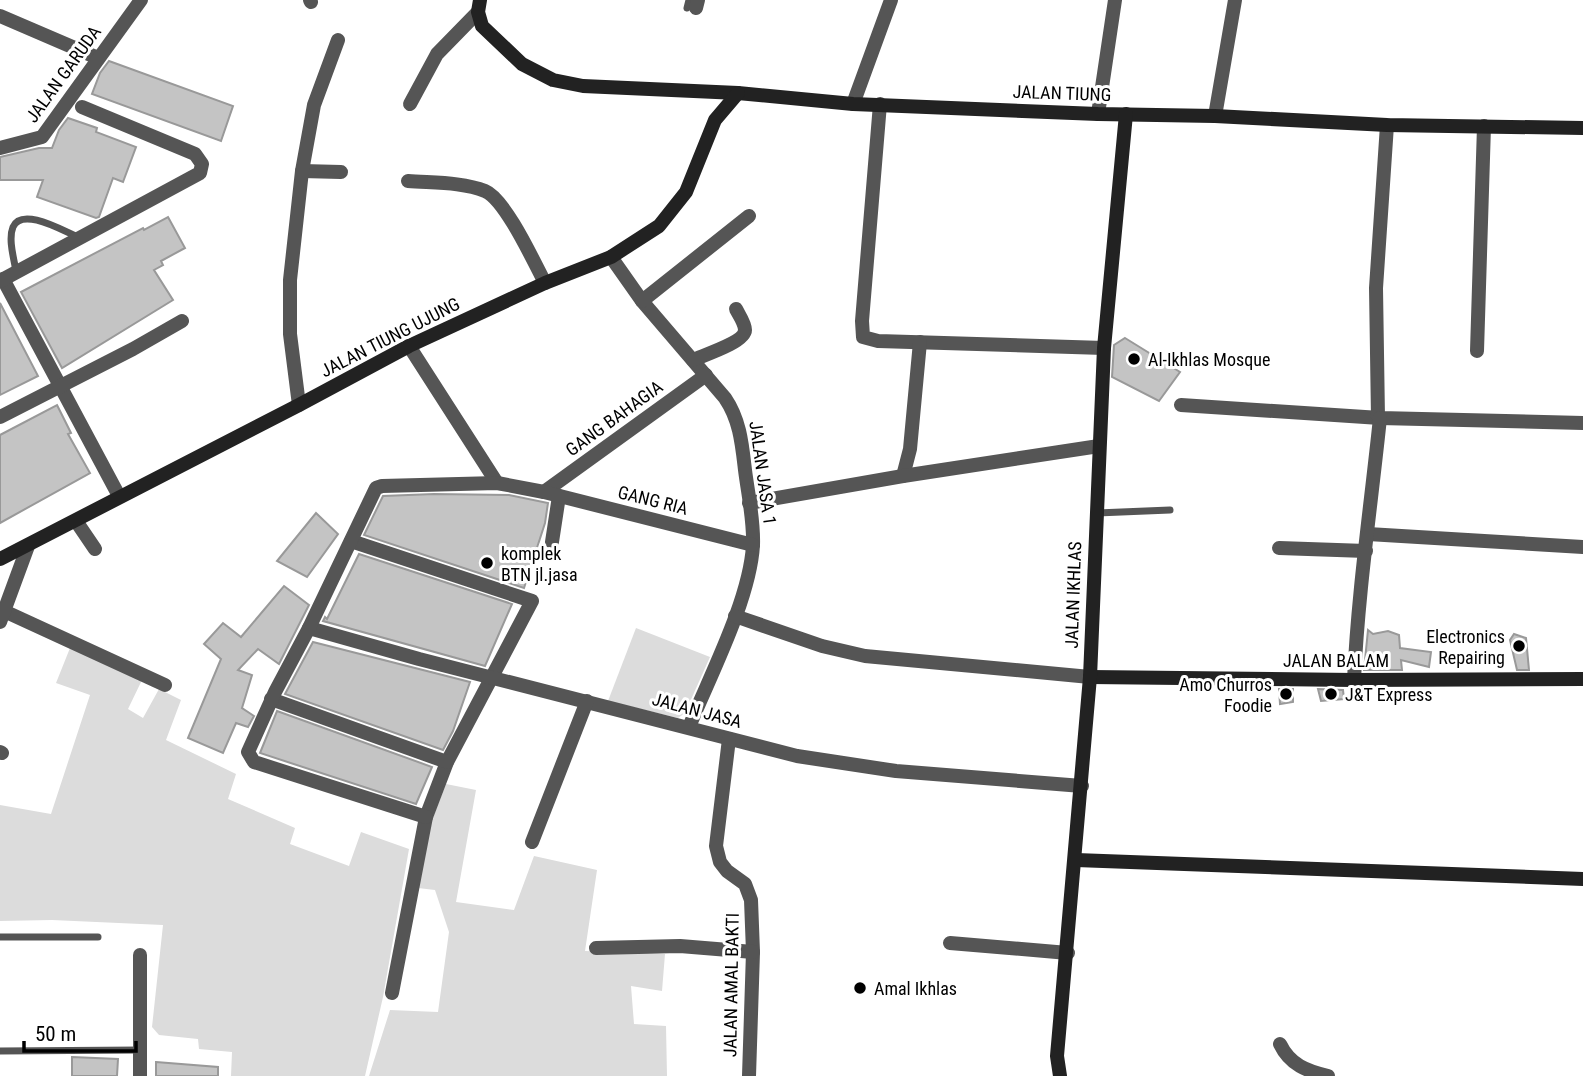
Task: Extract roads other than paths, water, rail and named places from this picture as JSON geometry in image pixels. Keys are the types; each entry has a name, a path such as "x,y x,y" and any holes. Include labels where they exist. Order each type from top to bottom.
{"street":[{"name":"JALAN GARUDA","path":"0,148 43,137 141,0"},
{"path":"853,104 891,0"},
{"path":"1098,114 1115,0"},
{"path":"1215,116 1235,0"},
{"path":"410,104 438,54 479,6"},
{"name":"JALAN TIUNG","path":"479,6 482,26 505,50 542,76 583,86 738,93 853,104 1215,116 1387,125 1583,128"},
{"path":"0,16 98,58"},
{"path":"299,405 288,312 302,171 314,106 338,40"},
{"name":"JALAN TIUNG UJUNG","path":"0,559 299,405 409,345 545,283 611,257 659,226 676,208 686,192 715,120 738,93"},
{"path":"880,104 861,333 866,339 1104,348"},
{"path":"82,107 195,154 202,164 200,173 1,280 61,385 119,496"},
{"name":"JALAN IKHLAS","path":"1060,1076 1057,1056 1090,677 1104,348 1126,114"},
{"path":"1354,680 1357,617 1379,418 1376,288 1387,125"},
{"path":"1477,351 1484,126"},
{"path":"302,171 341,172"},
{"path":"408,181 486,191 500,203 545,283"},
{"path":"642,300 749,216"},
{"name":"JALAN JASA 1","path":"611,257 642,300 734,411 741,432 753,545 746,584 735,616 689,727"},
{"path":"693,360 744,335 745,327 736,309"},
{"path":"0,417 133,349 181,321"},
{"path":"903,476 911,449 920,342"},
{"path":"409,345 497,483"},
{"name":"GANG BAHAGIA","path":"544,492 706,375"},
{"path":"1181,405 1379,418 1583,423"},
{"path":"749,503 1099,446"},
{"name":"GANG RIA","path":"351,541 376,488 497,483 544,492 753,545"},
{"path":"552,542 559,496"},
{"path":"76,521 95,549"},
{"path":"1368,534 1583,547"},
{"path":"391,993 426,817 447,762 532,601 351,541 271,699 248,752 254,762 426,817"},
{"path":"28,546 2,616 164,685"},
{"path":"1279,548 1366,551"},
{"path":"735,616 822,646 865,656 1090,677"},
{"name":"JALAN JASA","path":"309,628 797,756 896,771 1082,786"},
{"name":"JALAN BALAM","path":"1090,677 1583,679"},
{"path":"271,699 447,762"},
{"path":"532,842 587,701"},
{"name":"JALAN AMAL BAKTI","path":"729,739 716,846 720,862 727,872 745,884 751,900 753,953 749,1076"},
{"path":"1076,860 1583,879"},
{"path":"950,943 1068,953"},
{"path":"596,948 680,946 753,953"},
{"path":"140,955 140,1076"},
{"path":"1280,1044 1291,1061 1308,1071 1328,1076"}],"lane":[{"path":"16,271 12,234 13,227 21,219 44,222 78,237"},
{"path":"1096,513 1170,510"},
{"path":"0,937 98,937"},
{"path":"0,1051 140,1050"}],"place":[{"name":"Al-Ikhlas Mosque","path":"1134,359"},
{"name":"komplek BTN jl.jasa","path":"487,563"},
{"name":"Electronics Repairing","path":"1519,646"},
{"name":"Amo Churros Foodie","path":"1286,694"},
{"name":"J&T Express","path":"1331,694"},
{"name":"Amal Ikhlas","path":"860,988"}]}
